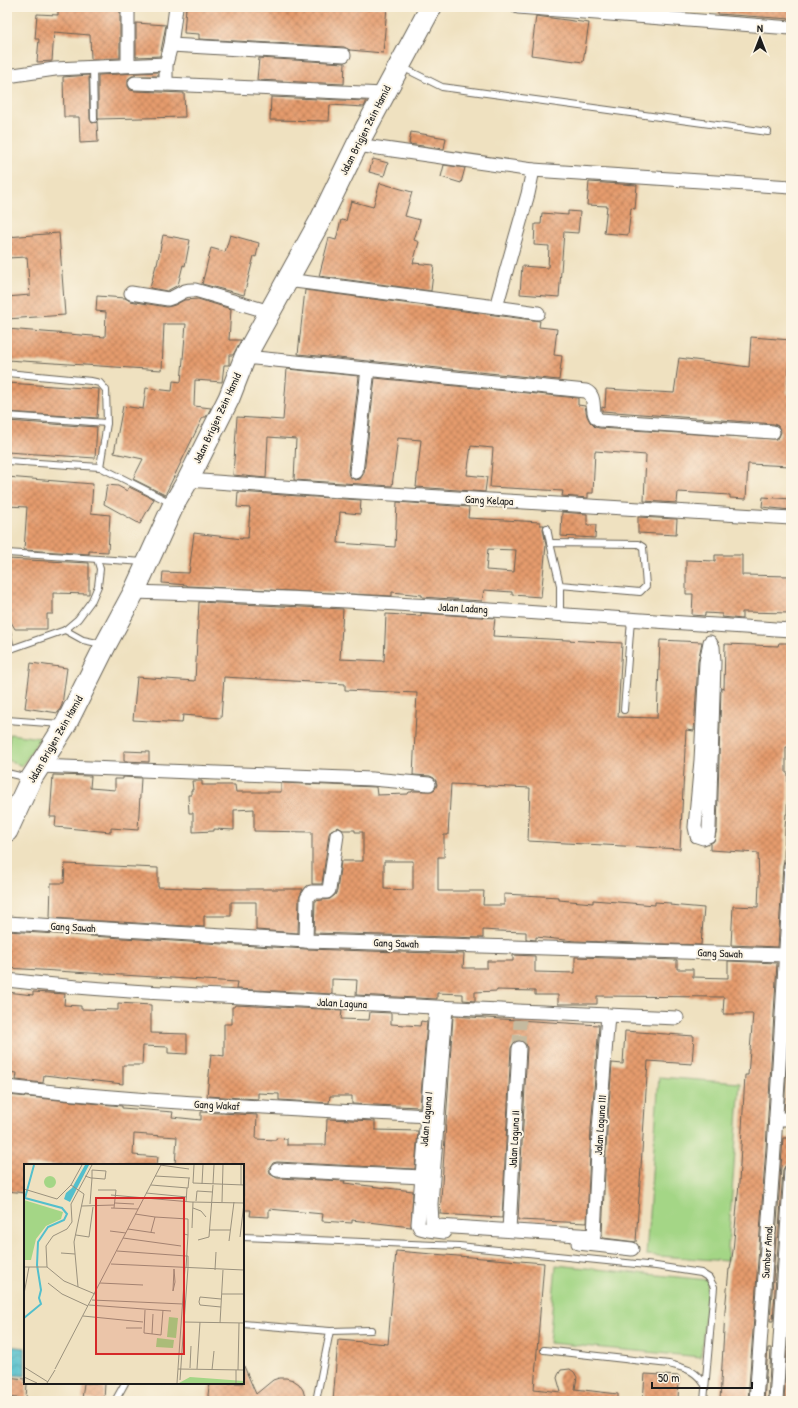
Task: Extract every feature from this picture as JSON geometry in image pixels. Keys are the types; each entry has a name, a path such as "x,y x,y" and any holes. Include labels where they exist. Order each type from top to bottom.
{"main road":[{"name":"Jalan Brigjen Zein Hamid","path":"7,831 35,773 66,724 134,592 174,504 188,480 229,398 245,357 320,221 357,145 431,7"}],"street":[{"path":"128,7 128,65"},
{"path":"166,84 166,64 171,45 176,7"},
{"path":"518,7 685,14 791,28"},
{"path":"171,45 344,55"},
{"path":"7,76 55,69 93,66 166,64"},
{"path":"135,84 166,84 384,94"},
{"path":"357,145 533,170 791,187"},
{"path":"496,307 528,194 533,170"},
{"path":"287,280 538,313"},
{"path":"131,293 168,299 173,298 183,291 195,290 270,312"},
{"path":"245,357 586,391 590,393 592,397 594,416 600,420 773,432"},
{"path":"356,472 368,369"},
{"name":"Gang Kelapa","path":"188,480 325,490 791,518"},
{"name":"Jalan Ladang","path":"134,592 228,595 560,614 791,630"},
{"path":"706,760 697,803 695,832 697,836 703,838 706,838 709,833 710,803 706,760 706,662 710,642 710,625"},
{"path":"35,773 372,779 429,784"},
{"path":"697,803 710,803"},
{"path":"306,941 307,898 311,892 327,892 329,890 337,835"},
{"name":"Sumber Amal","path":"756,1401 776,1119 791,865"},
{"name":"Gang Sawah","path":"7,923 306,941 786,955"},
{"name":"Jalan Laguna","path":"7,980 176,994 441,1008 521,1016 608,1015 677,1018"},
{"path":"441,1008 431,1204 432,1222 438,1226 509,1230"},
{"name":"Jalan Laguna I","path":"441,1008 427,1116 418,1221 420,1228 428,1230 632,1248"},
{"name":"Jalan Laguna III","path":"509,1230 594,1236 599,1130 608,1015"},
{"name":"Jalan Laguna II","path":"509,1230 519,1048"},
{"name":"Gang Wakaf","path":"7,1087 81,1096 190,1104 427,1116"},
{"path":"776,1119 791,1119"},
{"path":"277,1170 422,1177"},
{"path":"776,1401 791,1171"}],"lane":[{"path":"399,65 433,83 447,88 768,132"},
{"path":"93,66 94,119"},
{"path":"7,372 100,383 106,390 107,423 100,467"},
{"path":"7,416 107,423"},
{"path":"7,461 100,467 174,504"},
{"path":"548,528 560,585 560,614"},
{"path":"550,543 638,544 643,547 646,586 640,592 560,585"},
{"path":"7,553 148,562"},
{"path":"7,630 9,650 65,630 78,619 92,600 98,586 99,579 100,569 97,558"},
{"path":"624,710 631,620"},
{"path":"65,630 83,640 106,644"},
{"path":"7,720 66,724"},
{"path":"7,773 35,773"},
{"path":"244,1237 459,1246 656,1266 701,1273 710,1278 714,1287 704,1401"},
{"path":"244,1324 330,1331 371,1330"},
{"path":"316,1401 330,1331"},
{"path":"544,1350 669,1364 687,1369 698,1375 705,1385"},
{"path":"115,1401 124,1384"}],"green space":[{"path":"10,734 40,738 22,766 7,760"},
{"path":"659,1077 740,1083 727,1261 646,1255"},
{"path":"556,1265 708,1280 701,1357 549,1343"}],"water":[{"path":"7,1346 24,1348 24,1376 7,1375"}],"building":[{"path":"58,7 120,7 120,58 91,59 90,35 54,32 52,61 37,62 39,39 35,39 37,14 58,15"},
{"path":"186,7 387,7 383,53 350,50 344,47 199,39 199,34 184,33"},
{"path":"718,7 791,7 791,19 718,14"},
{"path":"536,16 589,23 583,62 531,55"},
{"path":"136,23 166,25 160,56 136,57"},
{"path":"259,58 345,63 344,84 257,80"},
{"path":"158,72 158,76 132,76 128,79 128,86 130,90 184,93 185,117 98,119 98,75"},
{"path":"89,75 90,119 92,123 97,122 98,142 80,143 79,117 64,117 63,77"},
{"path":"271,97 366,101 366,103 364,107 330,105 329,121 270,120"},
{"path":"411,132 446,138 444,149 409,144"},
{"path":"373,159 388,163 384,176 369,172"},
{"path":"444,165 465,168 461,183 441,177"},
{"path":"589,182 637,185 635,209 631,208 628,235 604,233 607,206 587,205"},
{"path":"380,183 412,192 405,216 420,220 414,240 419,242 413,263 434,265 431,291 319,276 329,238 336,240 341,220 346,221 351,201 373,207"},
{"path":"568,211 580,212 578,233 564,232 559,297 520,294 522,266 548,268 549,246 534,245 535,224 541,224 542,213 568,215"},
{"path":"59,233 65,315 7,319 7,297 30,295 27,257 7,258 7,237"},
{"path":"163,235 190,240 185,266 183,265 178,285 167,291 150,288 157,265"},
{"path":"230,235 259,243 256,257 254,256 244,295 202,284 211,248 225,252"},
{"path":"305,290 540,321 539,327 557,329 554,355 562,356 559,380 298,354"},
{"path":"97,296 125,298 130,301 167,307 184,300 198,299 231,309 229,340 241,340 233,355 229,355 229,365 224,365 222,382 195,380 194,406 211,408 206,417 203,417 165,495 133,479 143,459 114,453 123,406 143,409 146,388 172,391 173,381 181,382 186,324 164,324 162,370 7,360 7,329 105,337 106,312 96,311"},
{"path":"751,337 791,340 787,394 791,394 791,466 748,464 746,499 730,498 730,495 678,492 677,503 644,501 646,455 595,451 593,493 588,493 588,498 562,496 563,491 490,487 493,448 471,446 467,475 487,477 485,492 416,487 421,440 398,438 392,486 294,480 296,439 268,437 266,478 233,475 237,417 283,420 287,369 359,376 348,471 349,476 355,480 360,479 364,473 375,378 578,398 578,405 585,406 590,422 595,427 599,428 776,439 779,437 781,432 778,426 774,424 602,411 602,407 605,408 606,389 674,393 679,358 749,367"},
{"path":"7,383 99,389 97,418 7,412"},
{"path":"7,421 97,427 95,458 7,452"},
{"path":"7,477 93,484 91,513 110,515 108,552 89,551 89,554 24,550 27,507 7,506"},
{"path":"107,485 118,486 127,491 129,487 154,499 140,524 104,504"},
{"path":"238,492 361,500 360,514 340,512 338,543 395,547 397,502 469,507 468,518 540,522 540,525 544,525 543,529 546,545 541,597 512,595 512,592 484,590 482,601 422,597 422,595 392,592 392,596 187,586 162,583 163,572 189,573 194,533 242,539 248,538 250,508 237,507","holes":["488,549 516,550 514,572 486,570"]},
{"path":"763,497 791,499 791,510 762,507"},
{"path":"562,512 587,514 587,525 596,525 595,538 561,536"},
{"path":"638,517 677,519 676,535 638,533"},
{"path":"715,555 742,555 742,575 791,576 791,613 742,612 742,619 722,617 722,614 705,613 705,616 692,615 693,594 686,594 686,560 715,561"},
{"path":"7,559 89,563 89,594 53,593 53,614 47,614 47,629 15,629 7,615"},
{"path":"199,602 343,609 340,659 384,661 386,614 421,616 421,613 495,618 493,636 622,643 618,717 657,718 660,640 702,642 698,662 694,731 686,730 680,849 528,841 530,788 451,784 448,835 444,835 444,857 438,857 438,891 484,891 483,905 504,905 504,894 559,897 559,900 593,903 593,900 655,905 655,902 704,908 701,945 575,941 536,937 536,940 526,939 526,932 483,930 483,938 314,933 315,901 330,899 335,895 337,891 341,861 363,861 363,832 343,830 338,827 331,830 329,834 322,884 312,884 312,832 254,831 254,809 234,810 234,830 214,829 214,831 193,832 193,813 189,813 188,795 191,795 191,790 193,790 192,781 202,781 202,785 235,785 236,792 281,792 281,783 376,787 377,795 408,794 412,791 432,791 437,785 434,778 430,776 413,775 417,693 345,690 345,684 224,677 221,718 183,715 182,723 133,720 137,677 195,681","holes":["384,861 413,861 413,890 384,889"]},
{"path":"779,643 791,643 791,747 786,747 786,773 788,773 787,814 778,947 731,945 733,906 758,907 759,881 758,853 710,850 710,844 714,841 717,829 721,688 724,689 725,644 778,646"},
{"path":"31,663 67,668 62,705 58,713 25,708"},
{"path":"124,751 149,752 149,762 124,761"},
{"path":"53,775 91,776 90,788 115,790 115,779 123,779 123,777 141,778 138,830 111,828 111,832 55,827 56,817 50,817"},
{"path":"65,864 158,868 158,887 213,889 303,889 299,898 298,933 256,930 256,902 231,902 231,916 204,916 204,927 50,918 51,883 64,883"},
{"path":"7,931 306,949 464,954 463,968 487,968 487,961 513,961 513,955 535,956 535,972 575,973 575,957 677,960 677,969 693,969 693,977 728,978 728,961 777,963 766,1148 748,1401 720,1401 725,1311 729,1269 733,1251 739,1183 745,1075 748,1075 753,1014 723,1014 724,997 597,996 597,1004 558,1004 558,995 535,995 535,991 497,990 475,992 475,1001 463,1000 463,994 437,993 437,999 356,995 357,980 332,979 332,994 236,989 237,982 7,968"},
{"path":"7,992 33,995 33,992 65,994 64,1005 81,1006 81,1009 118,1010 118,1003 151,1005 151,1033 187,1034 187,1054 168,1053 168,1047 143,1046 142,1065 123,1065 123,1084 44,1075 43,1083 16,1080 17,1073 7,1072"},
{"path":"791,999 791,1111 784,1111"},
{"path":"235,1005 342,1010 341,1019 369,1020 370,1012 391,1013 391,1024 420,1026 421,1021 427,1022 420,1107 352,1104 352,1096 330,1096 329,1103 279,1100 279,1094 258,1093 258,1099 207,1096 211,1054 224,1056 224,1024 232,1024 232,1007"},
{"path":"453,1016 599,1025 591,1129 587,1223 518,1220 527,1048 526,1044 520,1040 515,1041 511,1048 502,1218 440,1214"},
{"path":"625,1031 694,1036 692,1064 648,1061 636,1242 603,1238 602,1234 612,1063 623,1064"},
{"path":"7,1095 122,1106 122,1108 173,1112 172,1117 201,1120 201,1112 257,1115 256,1139 287,1139 287,1145 326,1145 327,1119 375,1121 375,1130 418,1131 415,1169 277,1162 273,1163 269,1169 270,1174 277,1178 345,1181 344,1183 413,1191 411,1227 352,1220 352,1223 322,1221 323,1214 269,1209 269,1217 250,1216 251,1210 244,1210 244,1164 175,1164 177,1137 134,1134 133,1155 158,1157 157,1164 24,1164 24,1193 7,1191"},
{"path":"783,1138 791,1138 791,1163 785,1166 783,1170 773,1321 770,1321"},
{"path":"396,1251 544,1263 534,1389 561,1392 557,1378 558,1375 561,1370 570,1369 577,1377 575,1389 618,1394 618,1401 333,1401 338,1340 388,1344"},
{"path":"768,1348 771,1348 768,1401 764,1401"},
{"path":"787,1348 791,1349 791,1401 784,1401"},
{"path":"244,1366 256,1394 273,1380 286,1378 299,1384 303,1390 306,1401 209,1401 209,1388 211,1384 244,1384"},
{"path":"645,1374 679,1376 678,1401 643,1401"},
{"path":"7,1377 24,1379 24,1384 27,1384 26,1399 7,1397"},
{"path":"84,1384 105,1384 104,1401 82,1399"}],"tunnel":[{"path":"519,1048 520,1020"}]}
